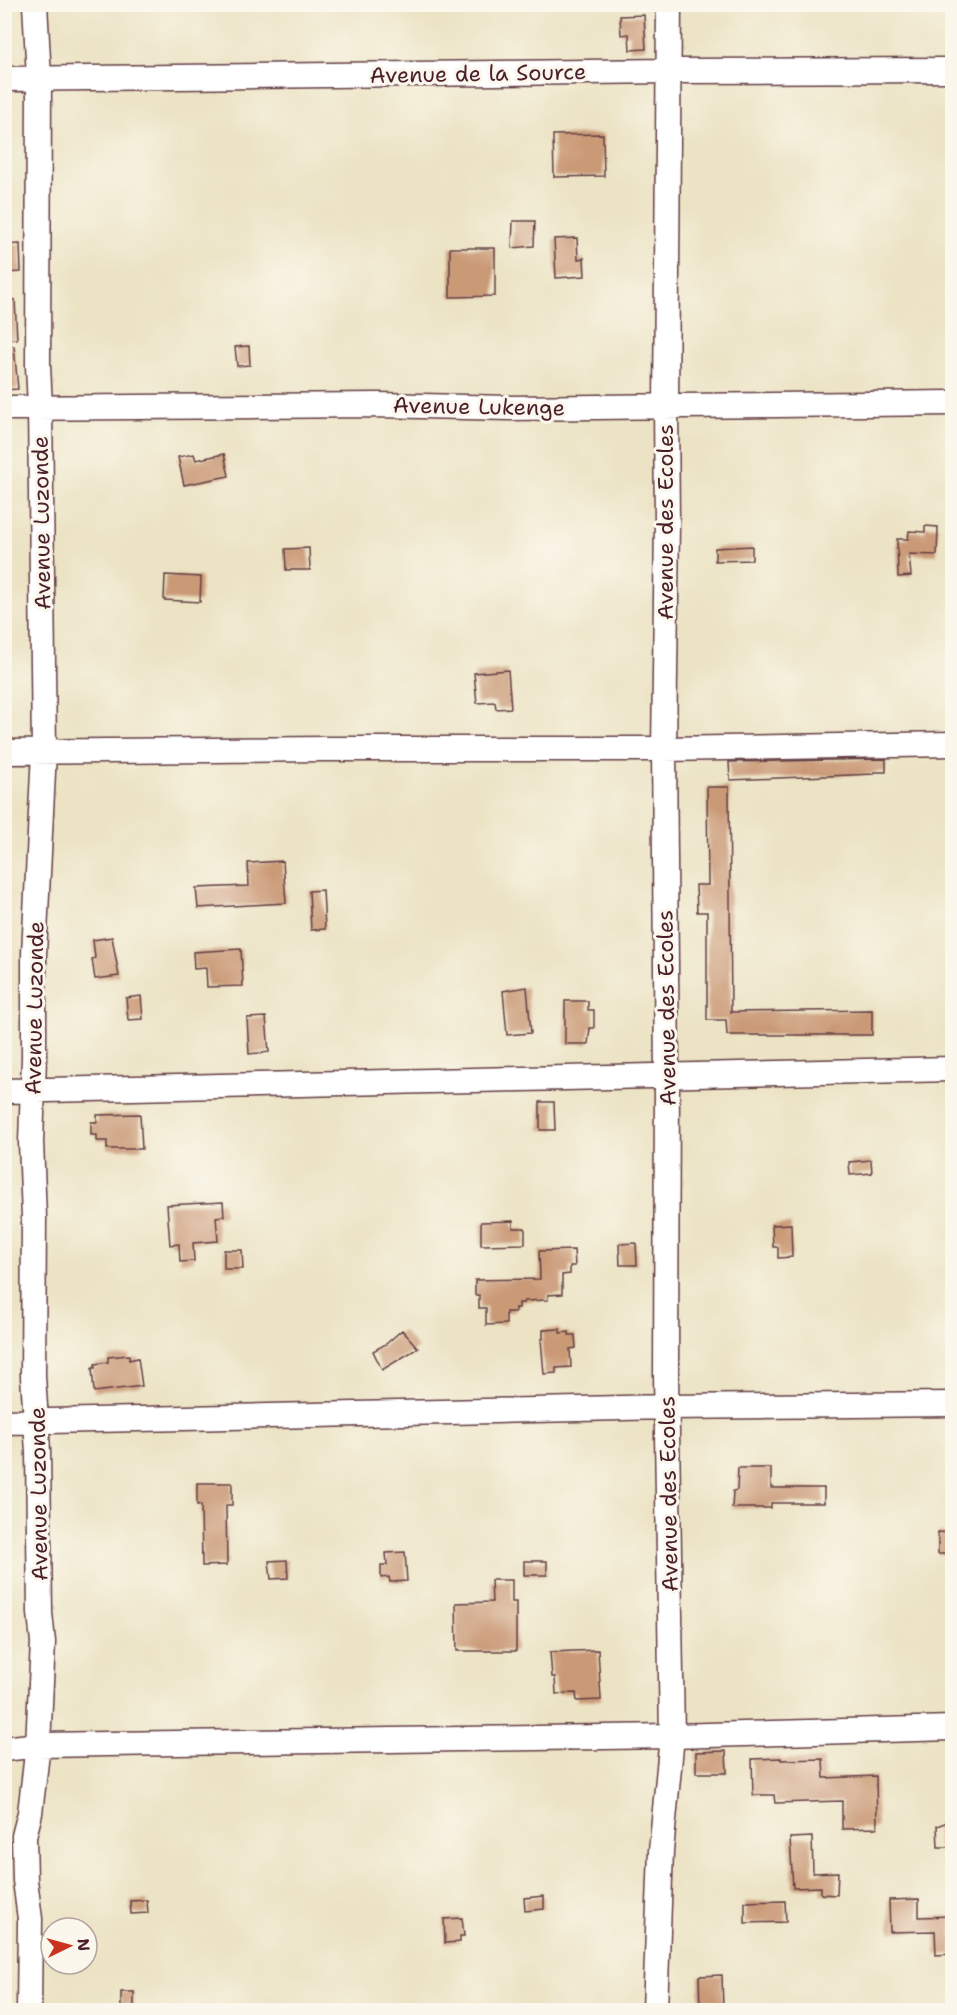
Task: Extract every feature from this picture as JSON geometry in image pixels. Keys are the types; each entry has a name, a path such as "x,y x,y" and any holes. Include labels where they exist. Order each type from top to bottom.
{"street":[{"name":"Avenue Luzonde","path":"29,2010 30,1919 25,1880 24,1836 30,1813 38,1745 43,1642 40,1613 37,1422 33,1365 34,1217 31,1142 34,954 44,752 38,366 39,78 35,4"},
{"name":"Avenue des Ecoles","path":"655,2010 661,1851 672,1736 666,1407 667,1076 664,749 669,4"},
{"name":"Avenue de la Source","path":"4,79 952,70"},
{"name":"Avenue Lukenge","path":"4,408 378,405 509,408 952,403"},
{"path":"4,752 664,749 952,744"},
{"path":"4,1091 952,1069"},
{"path":"4,1422 666,1407 952,1404"},
{"path":"4,1749 38,1745 672,1736 952,1728"}],"building":[{"path":"644,15 646,49 630,50 629,34 621,35 620,16"},
{"path":"603,134 604,176 554,177 553,135"},
{"path":"513,221 535,221 534,246 512,248"},
{"path":"577,238 578,259 584,258 585,276 556,278 554,239"},
{"path":"20,244 21,272 4,273 4,245"},
{"path":"450,248 495,248 495,296 450,297"},
{"path":"4,300 15,300 17,339 4,340"},
{"path":"14,346 18,389 4,390 4,347"},
{"path":"249,346 250,365 237,366 235,347"},
{"path":"194,454 196,460 224,454 229,476 184,485 178,457"},
{"path":"925,526 938,527 937,555 909,554 911,576 898,577 897,539 908,539 909,531 925,532"},
{"path":"752,546 752,560 715,561 715,548"},
{"path":"309,548 310,570 286,570 285,549"},
{"path":"165,575 201,577 200,602 164,600"},
{"path":"508,670 511,708 496,709 495,702 477,703 474,673"},
{"path":"886,759 886,772 874,772 874,774 730,780 729,762"},
{"path":"707,787 729,787 731,1012 872,1010 872,1035 727,1035 726,1020 707,1020 707,912 697,912 696,885 708,885"},
{"path":"283,861 286,903 198,908 196,888 249,886 248,863"},
{"path":"323,890 325,929 311,930 309,891"},
{"path":"112,937 119,976 95,979 92,959 95,958 93,940"},
{"path":"241,949 243,986 207,987 206,968 194,969 193,952"},
{"path":"527,987 531,1033 507,1035 503,991"},
{"path":"141,996 143,1019 128,1020 126,998"},
{"path":"565,1001 588,1001 588,1010 594,1010 594,1028 590,1028 588,1044 565,1044"},
{"path":"266,1017 269,1052 249,1054 247,1018"},
{"path":"540,1102 554,1102 555,1130 540,1130"},
{"path":"140,1114 142,1149 107,1149 107,1141 97,1141 97,1135 91,1135 91,1122 97,1122 97,1115"},
{"path":"871,1160 872,1173 850,1175 849,1162"},
{"path":"223,1202 224,1216 216,1217 218,1241 193,1243 194,1261 180,1262 179,1244 170,1245 167,1205"},
{"path":"513,1221 513,1228 525,1228 525,1244 481,1245 481,1222"},
{"path":"791,1224 792,1257 778,1258 778,1247 773,1247 772,1225"},
{"path":"636,1243 637,1265 620,1265 619,1244"},
{"path":"224,1250 242,1250 243,1269 224,1269"},
{"path":"574,1250 575,1266 570,1266 570,1274 562,1275 562,1294 548,1295 548,1300 519,1303 519,1308 515,1308 515,1312 506,1312 506,1324 486,1325 486,1308 479,1308 479,1295 475,1295 475,1280 540,1279 539,1251"},
{"path":"560,1329 560,1333 569,1332 569,1335 575,1335 576,1348 570,1349 571,1367 556,1368 556,1373 544,1374 541,1339 543,1339 543,1330"},
{"path":"402,1330 418,1348 382,1370 373,1351 386,1344"},
{"path":"129,1355 129,1360 138,1358 142,1386 94,1392 92,1368 95,1368 95,1364 108,1362 108,1357"},
{"path":"738,1468 771,1468 771,1488 824,1488 824,1503 771,1503 771,1508 732,1508 733,1491 737,1490"},
{"path":"197,1483 232,1483 232,1505 226,1505 227,1565 202,1566 201,1505 197,1505"},
{"path":"938,1532 952,1533 952,1554 938,1554"},
{"path":"405,1552 407,1581 390,1582 389,1577 381,1578 381,1565 387,1565 386,1553"},
{"path":"287,1560 288,1578 271,1579 269,1561"},
{"path":"524,1561 547,1561 547,1575 524,1575"},
{"path":"491,1580 512,1580 512,1602 516,1602 516,1651 457,1651 456,1603 492,1602"},
{"path":"598,1650 601,1700 577,1701 576,1693 556,1694 550,1652"},
{"path":"726,1751 727,1773 696,1773 696,1752"},
{"path":"781,1758 781,1760 823,1759 824,1778 876,1776 877,1828 842,1829 842,1801 775,1803 774,1795 753,1795 752,1759"},
{"path":"952,1820 952,1847 938,1847 937,1826"},
{"path":"812,1837 813,1873 838,1872 837,1895 821,1894 821,1887 793,1888 790,1838"},
{"path":"544,1896 544,1909 525,1911 524,1898"},
{"path":"919,1899 919,1917 952,1916 952,1954 936,1955 935,1931 890,1932 889,1900"},
{"path":"147,1900 148,1913 131,1914 130,1901"},
{"path":"785,1901 786,1922 745,1923 745,1902"},
{"path":"462,1918 464,1936 460,1936 460,1942 445,1943 444,1919"},
{"path":"722,1975 723,2010 700,2010 699,1976"},
{"path":"121,1992 134,1992 134,2009 121,2009"}]}
